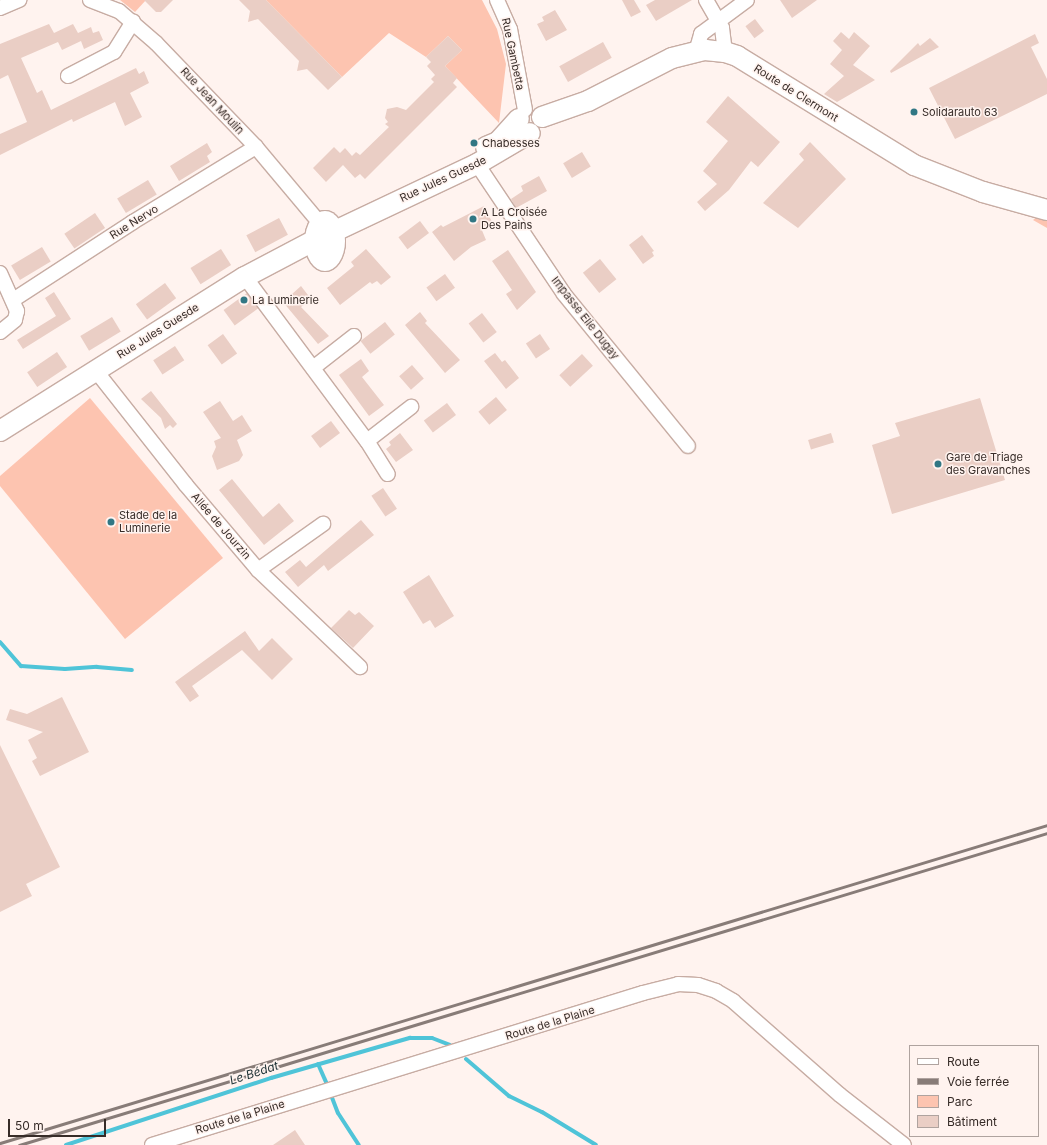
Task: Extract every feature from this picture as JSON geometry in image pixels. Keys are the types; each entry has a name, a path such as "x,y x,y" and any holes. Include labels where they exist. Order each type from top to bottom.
{"main road":[{"name":"Route de Clermont","path":"529,120 588,101 672,58 696,52 725,52 737,56 914,165 983,192 1047,210"},
{"name":"Rue Jules Guesde","path":"0,431 323,229 477,164 529,120"},
{"name":"Rue Jules Guesde","path":"0,417 239,268 323,229 498,142 529,120"}],"street":[{"path":"0,8 19,0"},
{"name":"Rue Jean Moulin","path":"90,0 119,11 133,22 256,147 323,229"},
{"name":"Rue Gambetta","path":"497,0 510,28 529,120"},
{"path":"706,0 718,20 725,39 725,52"},
{"path":"696,52 701,34 718,20 748,0"},
{"path":"68,76 114,52 133,22"},
{"name":"Rue Nervo","path":"13,300 133,222 256,147"},
{"name":"Impasse Elie Dugay","path":"477,164 564,294 688,446"},
{"path":"0,273 17,311 15,320 0,332"},
{"path":"245,277 367,441 388,474"},
{"path":"313,368 354,336"},
{"name":"Allée de Jourzin","path":"96,371 186,485 258,570 360,667"},
{"path":"367,441 411,407"},
{"path":"258,570 324,524"},
{"name":"Route de la Plaine","path":"152,1145 643,992 678,984 698,985 716,991 733,1001 840,1095 904,1145"}],"green space":[{"path":"120,0 146,0 135,12"},
{"path":"266,0 482,0 497,29 506,64 499,123 445,66 462,50 448,36 426,57 389,33 342,77"},
{"path":"1037,217 1047,220 1047,228 1033,220"},
{"name":"Stade de la Luminerie","path":"90,398 223,558 125,639 0,486 0,476"}],"building":[{"path":"144,0 173,0 161,12 156,12"},
{"path":"239,0 266,0 342,77 328,90 307,69 297,71 299,61 258,19 248,22 250,11"},
{"path":"622,0 634,0 641,12 631,17"},
{"path":"655,0 692,0 656,21 646,5"},
{"path":"780,0 817,0 792,18"},
{"path":"555,10 567,30 546,41 537,24 544,21 542,17"},
{"path":"755,19 764,31 754,38 745,26"},
{"path":"49,24 54,33 73,24 78,33 91,27 93,33 99,31 103,40 84,49 81,41 62,50 58,42 21,58 37,93 42,90 51,110 136,68 139,74 144,71 149,83 130,93 142,117 125,126 115,102 73,122 72,119 0,155 0,134 27,122 8,75 0,79 0,44"},
{"path":"841,32 849,39 854,32 870,46 853,65 875,80 837,102 824,94 844,76 830,64 842,50 833,41"},
{"path":"1035,34 1039,43 1031,47 1047,79 1047,94 955,139 929,88"},
{"path":"448,36 462,50 445,66 457,78 453,83 457,87 365,179 360,174 355,178 343,165 326,182 313,168 334,147 340,153 345,148 352,156 356,152 360,155 389,127 385,124 388,122 385,118 387,109 397,107 406,110 434,82 431,79 435,75 427,66 431,62 426,57"},
{"path":"930,38 939,47 891,73 890,71 918,43 920,46"},
{"path":"603,42 612,58 568,82 559,66"},
{"path":"728,96 780,142 758,167 751,161 729,190 705,211 697,202 717,184 703,171 728,141 706,122"},
{"path":"810,142 846,179 798,228 763,203 804,160 799,154"},
{"path":"207,143 212,152 207,156 210,162 179,181 170,166"},
{"path":"582,152 591,167 572,178 563,163"},
{"path":"539,176 547,191 516,208 511,199 523,191 521,186"},
{"path":"148,180 157,195 126,213 117,199"},
{"path":"484,206 492,222 481,228 486,240 471,247 454,261 432,232 441,225 443,227"},
{"path":"95,213 105,228 74,249 64,234"},
{"path":"279,218 288,235 255,252 246,235"},
{"path":"420,221 429,233 407,249 398,237"},
{"path":"642,235 654,251 652,252 654,256 643,264 629,245"},
{"path":"42,247 51,262 20,280 11,266"},
{"path":"221,249 231,265 201,284 190,268"},
{"path":"366,249 391,277 381,285 377,281 372,284 370,282 340,305 327,288 354,266 351,262"},
{"path":"508,250 536,292 517,310 506,294 512,290 492,261"},
{"path":"600,259 616,279 599,293 583,273"},
{"path":"445,274 455,288 436,301 426,288"},
{"path":"165,283 176,298 147,320 136,304"},
{"path":"301,286 311,299 301,307 329,336 318,344 283,302"},
{"path":"54,292 71,319 23,349 17,340 56,316 45,298"},
{"path":"247,293 258,308 235,325 224,310"},
{"path":"420,312 427,321 425,323 460,360 445,373 405,325"},
{"path":"482,313 497,332 483,342 469,323"},
{"path":"112,317 121,332 89,351 80,336"},
{"path":"385,322 395,335 370,354 361,341"},
{"path":"223,334 237,353 222,365 208,345"},
{"path":"540,334 550,349 536,358 526,344"},
{"path":"175,346 184,360 162,374 153,360"},
{"path":"57,352 67,367 37,387 27,372"},
{"path":"495,353 502,362 505,360 519,378 506,389 484,361"},
{"path":"582,354 593,366 570,387 559,375"},
{"path":"361,359 369,371 362,377 384,405 369,416 339,375"},
{"path":"412,365 424,379 411,390 399,376"},
{"path":"151,391 177,424 173,428 170,425 165,429 161,418 141,399"},
{"path":"496,397 507,410 489,425 478,412"},
{"name":"Gare de Triage des Gravanches","path":"980,398 1005,480 892,514 872,445 900,436 895,423"},
{"path":"220,401 233,421 242,415 252,431 237,440 243,455 239,461 217,470 212,456 216,447 214,441 221,438 203,412"},
{"path":"447,403 456,415 433,432 424,420"},
{"path":"331,421 340,433 320,448 311,436"},
{"path":"400,433 413,450 396,462 386,449 391,445 389,442"},
{"path":"831,433 834,443 811,450 808,440"},
{"path":"232,479 263,517 279,503 294,521 264,545 219,490"},
{"path":"383,488 397,509 385,517 371,496"},
{"path":"361,520 374,535 328,571 324,565 298,587 285,572 300,560 306,567"},
{"path":"429,575 454,616 435,628 430,620 423,624 403,592"},
{"path":"349,610 355,615 359,612 374,626 353,648 331,628"},
{"path":"245,631 259,651 272,638 293,659 272,680 242,650 192,686 199,696 190,702 175,682"},
{"path":"62,697 89,752 40,776 32,761 37,758 28,740 43,732 6,720 10,709 27,714"},
{"path":"0,745 60,867 26,884 32,896 0,912"},
{"path":"295,1130 305,1145 273,1145"}],"waterway":[{"path":"0,642 21,666 65,669 97,667 132,670"},
{"name":"Le Bédat","path":"66,1145 271,1078 410,1038 432,1038 450,1045"},
{"name":"Le Bédat","path":"466,1059 509,1096 542,1112 596,1145"},
{"path":"318,1064 327,1084"},
{"path":"331,1095 338,1113 359,1145"}],"railway":[{"path":"0,1143 1047,825"},
{"path":"19,1145 1047,833"}],"place":[{"name":"Solidarauto 63","path":"914,112"},
{"name":"Chabesses","path":"474,143"},
{"name":"A La Croisée Des Pains","path":"473,219"},
{"name":"La Luminerie","path":"244,300"},
{"name":"Gare de Triage des Gravanches","path":"938,464"},
{"name":"Stade de la Luminerie","path":"111,522"}]}
